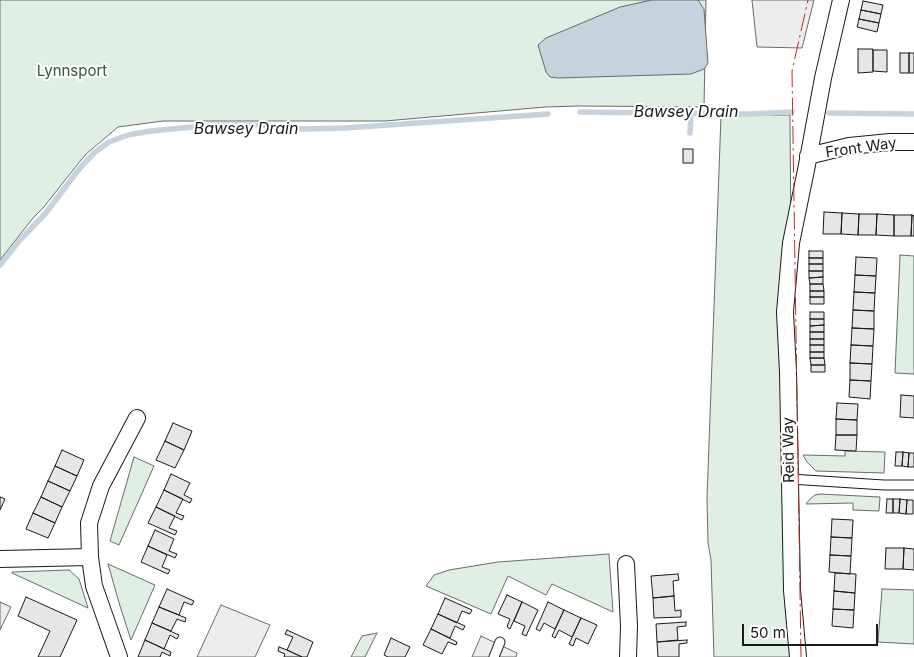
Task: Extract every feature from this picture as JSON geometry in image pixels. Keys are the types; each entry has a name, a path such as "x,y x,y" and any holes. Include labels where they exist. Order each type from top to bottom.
{"street":[{"path":"808,156 841,0"},
{"name":"Front Way","path":"791,243 808,156 848,146 914,142"},
{"name":"Reid Way","path":"791,243 785,312 792,590 798,657"},
{"path":"119,657 94,586 90,557 89,523 101,486 137,418"},
{"path":"0,559 90,557"},
{"path":"626,564 630,626 628,657"}],"lane":[{"path":"790,479 914,485"},
{"path":"494,657 500,642"}],"green space":[{"name":"Lynnsport","path":"0,0 706,0 704,107 545,107 385,121 163,121 118,127 85,155 0,260"},
{"path":"790,115 798,657 714,657 707,498 721,116"},
{"path":"900,255 914,256 914,374 895,373"},
{"path":"845,451 885,452 884,473 816,471 803,455 845,456"},
{"path":"134,457 154,466 119,545 110,541"},
{"path":"815,495 880,497 879,511 853,510 853,503 806,504"},
{"path":"609,554 613,612 552,584 546,595 508,576 491,614 426,586 434,575 449,570 498,562"},
{"path":"108,564 155,585 131,640 120,606"},
{"path":"69,570 79,579 88,608 12,573 12,572"},
{"path":"882,589 914,590 914,644 878,642"},
{"path":"377,633 365,657 351,657 362,636"}],"shaded area":[{"path":"652,0 698,0 704,9 708,63 704,69 691,74 558,78 550,77 546,72 538,45 546,38 620,7"},
{"path":"752,0 814,0 802,48 757,47"},
{"path":"0,602 11,607 0,630"},
{"path":"221,605 270,625 255,657 197,657"},
{"path":"481,636 517,653 516,657 472,657"}],"building":[{"path":"863,1 883,5 881,14 861,10"},
{"path":"861,10 881,14 879,23 859,19"},
{"path":"859,19 879,23 877,32 857,27"},
{"path":"858,49 873,49 873,72 858,73"},
{"path":"873,50 887,50 887,72 873,71"},
{"path":"900,53 909,53 909,73 900,73"},
{"path":"909,53 914,53 914,73 909,73"},
{"path":"683,149 693,149 693,163 683,163"},
{"path":"824,212 842,213 841,234 823,234"},
{"path":"842,213 859,214 858,235 841,234"},
{"path":"859,214 877,214 876,235 858,235"},
{"path":"877,214 894,215 894,236 876,235"},
{"path":"894,215 912,215 911,236 894,236"},
{"path":"912,215 914,216 914,236 911,236"},
{"path":"809,251 823,251 823,258 809,258"},
{"path":"856,257 877,258 876,276 855,275"},
{"path":"809,258 823,258 823,264 809,264"},
{"path":"809,264 823,264 823,271 809,271"},
{"path":"809,271 823,271 823,277 809,278"},
{"path":"855,275 876,276 875,293 854,292"},
{"path":"823,277 823,284 810,284 809,278"},
{"path":"810,284 823,284 824,291 810,291"},
{"path":"810,291 824,291 824,297 810,297"},
{"path":"854,292 875,293 874,311 853,310"},
{"path":"810,297 824,297 824,304 810,304"},
{"path":"853,310 874,311 874,329 852,328"},
{"path":"810,312 824,312 824,319 810,319"},
{"path":"810,319 824,319 824,325 810,326"},
{"path":"824,325 824,332 810,332 810,326"},
{"path":"852,328 874,329 873,346 851,345"},
{"path":"810,332 824,332 824,339 810,339"},
{"path":"810,339 824,339 824,345 810,345"},
{"path":"810,345 824,345 824,352 810,352"},
{"path":"851,345 873,346 872,364 850,363"},
{"path":"810,352 824,352 824,358 810,358"},
{"path":"810,358 824,358 825,365 811,365"},
{"path":"850,363 872,364 871,381 850,380"},
{"path":"811,365 825,365 825,372 811,372"},
{"path":"850,380 871,381 870,399 849,397"},
{"path":"901,395 914,396 914,418 900,417"},
{"path":"837,403 858,404 857,420 836,419"},
{"path":"836,419 857,420 857,435 836,435"},
{"path":"173,423 192,431 184,450 165,441"},
{"path":"836,435 857,435 856,451 835,450"},
{"path":"165,441 184,450 175,468 156,460"},
{"path":"62,450 84,460 77,476 55,466"},
{"path":"896,452 903,452 902,466 895,466"},
{"path":"903,452 909,453 908,467 902,466"},
{"path":"909,453 914,453 914,467 908,467"},
{"path":"55,466 77,476 70,491 48,481"},
{"path":"171,474 190,483 184,495 192,499 190,503 164,490"},
{"path":"48,481 70,491 62,507 41,497"},
{"path":"164,490 183,499 176,513 184,516 182,520 156,507"},
{"path":"0,497 5,499 0,510"},
{"path":"41,497 62,507 55,523 33,513"},
{"path":"887,499 893,499 893,513 886,513"},
{"path":"893,499 900,499 899,513 893,513"},
{"path":"900,499 907,500 906,514 899,513"},
{"path":"907,500 913,500 913,514 906,514"},
{"path":"156,507 175,516 169,528 177,531 175,535 148,523"},
{"path":"33,513 55,523 48,538 26,529"},
{"path":"832,519 853,520 852,538 831,537"},
{"path":"155,530 174,539 169,551 177,554 175,558 148,546"},
{"path":"831,537 852,538 851,556 830,555"},
{"path":"148,546 167,555 162,567 170,570 168,574 141,562"},
{"path":"886,548 904,548 903,569 885,569"},
{"path":"904,548 914,549 914,570 903,569"},
{"path":"830,555 851,556 850,574 829,572"},
{"path":"835,573 856,574 855,593 834,591"},
{"path":"678,574 679,580 673,581 674,596 653,598 651,576"},
{"path":"167,589 194,601 192,605 184,602 179,615 159,607"},
{"path":"834,591 855,593 854,610 833,609"},
{"path":"507,595 522,602 510,629 507,627 510,619 498,614"},
{"path":"674,596 675,611 681,610 681,617 654,618 653,598"},
{"path":"26,597 77,620 60,657 38,657 50,631 18,616"},
{"path":"445,598 472,610 470,614 462,611 457,623 438,614"},
{"path":"522,602 538,610 526,636 522,634 525,626 514,621"},
{"path":"548,602 564,610 555,629 544,623 540,631 536,629"},
{"path":"159,607 186,618 185,622 177,619 171,631 152,623"},
{"path":"833,609 854,610 853,628 832,626"},
{"path":"564,610 581,618 572,637 559,630 555,638 552,636"},
{"path":"438,614 465,626 463,630 455,626 450,638 431,629"},
{"path":"581,618 597,625 588,644 576,638 573,646 569,644"},
{"path":"686,622 686,626 677,627 678,640 657,642 656,624"},
{"path":"152,623 179,635 177,639 170,635 164,649 145,640"},
{"path":"431,629 457,642 456,645 448,642 442,654 423,645"},
{"path":"287,630 313,642 307,657 302,657 287,650 293,637 285,634"},
{"path":"391,638 410,647 405,657 388,657 384,655"},
{"path":"145,640 171,652 170,656 162,652 160,657 138,657"},
{"path":"687,640 687,643 679,644 679,657 658,657 657,642"},
{"path":"279,647 302,657 284,657 285,654 278,651"}],"waterway":[{"name":"Bawsey Drain","path":"580,112 749,114 792,112"},
{"path":"690,133 691,113"},
{"name":"Bawsey Drain","path":"829,113 914,114"},
{"name":"Bawsey Drain","path":"0,265 20,240 45,214 80,168 94,153 109,142 128,135 213,125 260,125 303,129 345,128 548,114"}],"power":[{"path":"801,657 792,71 808,0"}]}
